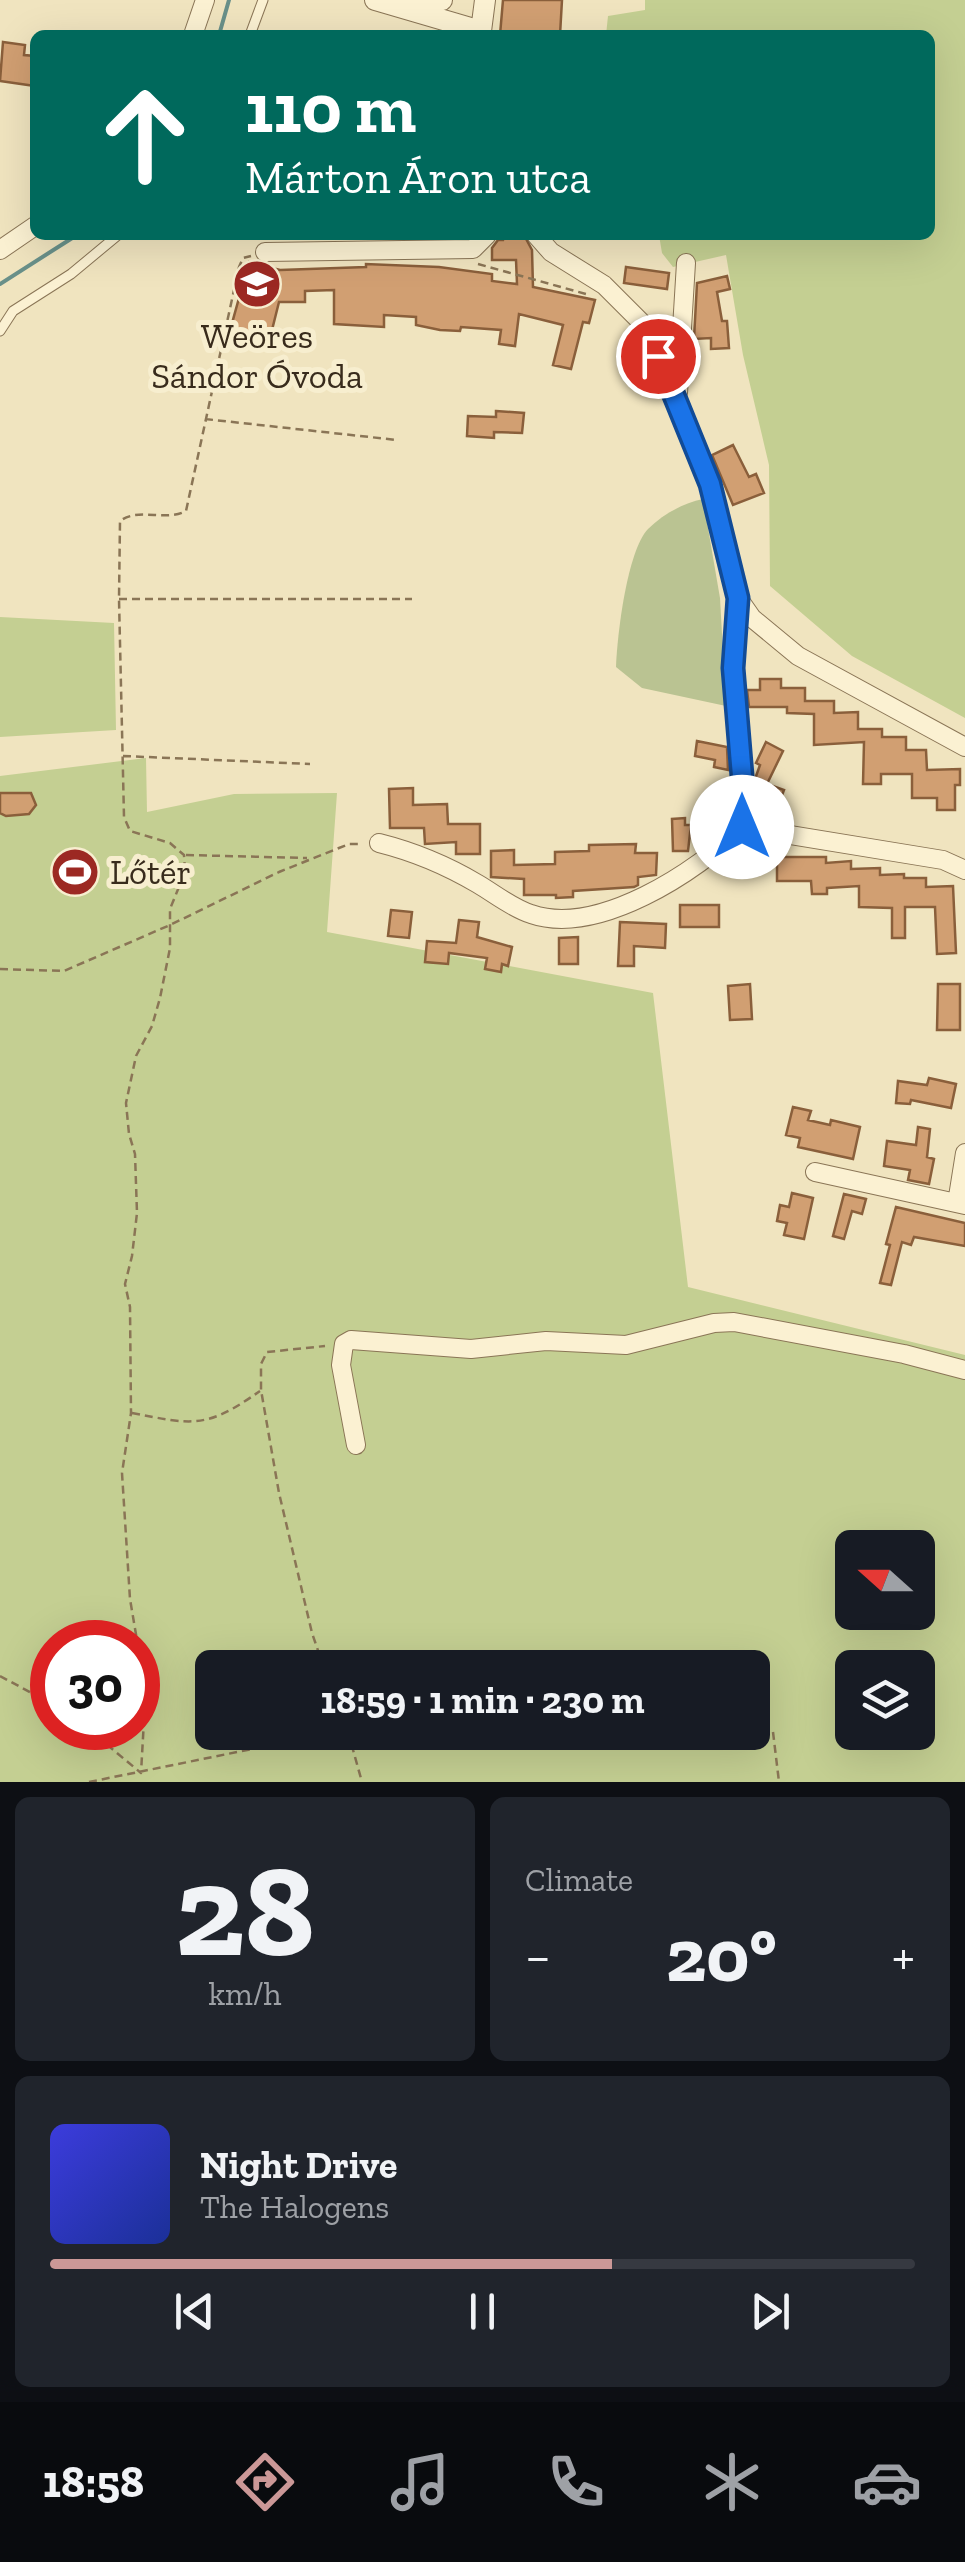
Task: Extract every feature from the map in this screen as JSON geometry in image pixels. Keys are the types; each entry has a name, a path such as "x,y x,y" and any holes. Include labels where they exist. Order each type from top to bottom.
{"street":[{"path":"195,30 205,0"},
{"path":"375,0 472,30"},
{"path":"396,6 442,0"},
{"path":"481,30 485,0"},
{"path":"0,250 30,229"},
{"path":"265,252 473,250 483,240"},
{"path":"380,844 433,859 531,914 570,917 636,901 720,850 742,827 743,788 733,668 738,598 710,484 641,322 604,284 551,252 540,240"},
{"path":"678,402 686,264"},
{"path":"738,598 764,631 798,656 965,747"},
{"path":"742,827 943,860 965,870"},
{"path":"815,1172 961,1204 965,1153"},
{"path":"356,1445 341,1365 344,1344 351,1340 471,1349 546,1340 626,1345 714,1323 734,1322 965,1370"}],"lane":[{"path":"252,30 263,0"},
{"path":"0,331 12,311 71,274 112,240"}],"path":[{"path":"473,250 475,263 592,296"},
{"path":"265,252 244,258 239,267 186,511 176,516 134,514 120,521 124,817 130,831 170,844 184,855 313,858"},
{"path":"205,419 397,440"},
{"path":"119,599 412,598"},
{"path":"122,756 310,764"},
{"path":"0,969 64,971 313,858 349,844 380,844"},
{"path":"142,1782 141,1673 130,1599 122,1473 131,1413 130,1307 124,1284 137,1213 135,1154 126,1103 136,1056 160,998 170,948 170,909 184,872 184,855"},
{"path":"318,1650 283,1510 261,1390 260,1364 267,1352 344,1344"},
{"path":"131,1413 194,1423 239,1405 261,1390"},
{"path":"0,1676 30,1692"},
{"path":"773,1732 779,1782"},
{"path":"113,1750 141,1773"},
{"path":"89,1782 250,1750"},
{"path":"353,1750 362,1782"}],"green space":[{"path":"645,0 965,0 965,718 852,656 770,586 769,465 743,355 726,255 673,267 662,253 660,240 935,240 935,30 607,30 608,16 645,10"},
{"path":"703,499 720,598 726,706 642,688 616,667 625,595 641,540 667,514"},
{"path":"0,617 114,623 116,730 0,737"},
{"path":"146,758 147,812 234,794 337,793 327,932 653,993 688,1287 965,1355 965,1782 0,1782 0,776"}],"building":[{"path":"503,0 562,0 560,30 500,30"},
{"path":"3,42 25,45 24,55 30,56 30,85 0,81"},
{"path":"498,240 527,240 532,250 533,287 595,300 589,323 583,322 571,369 553,365 563,325 519,314 515,346 499,344 501,330 440,330 416,325 416,317 384,315 384,327 334,324 334,290 305,291 305,302 279,302 270,338 231,327 249,262 280,270 366,264 439,267 492,274 492,281 517,284 516,260 492,260 492,248"},
{"path":"626,267 669,273 667,289 624,283"},
{"path":"727,276 730,289 717,292 722,321 727,321 729,348 711,349 711,338 694,339 697,283"},
{"path":"496,411 524,413 522,433 494,432 494,438 467,436 468,416 496,417"},
{"path":"733,445 749,477 756,474 764,493 733,505 712,455"},
{"path":"760,679 781,679 781,688 805,688 805,701 834,701 834,713 858,712 858,729 882,729 882,737 906,737 906,750 926,750 927,770 960,769 960,785 955,785 955,810 937,810 937,798 912,798 912,774 881,774 881,784 863,784 864,742 814,745 814,714 787,713 787,707 749,707 747,690 760,690"},
{"path":"697,741 727,747 728,770 714,767 715,760 695,756"},
{"path":"766,742 783,751 767,784 784,790 777,808 755,799 760,765 756,763"},
{"path":"413,788 413,805 447,804 448,824 480,824 480,854 456,854 456,842 425,844 424,828 390,828 389,789"},
{"path":"0,793 31,793 36,805 29,814 6,816 0,813"},
{"path":"685,818 685,825 691,825 688,851 673,851 672,819"},
{"path":"636,844 635,853 657,853 656,875 638,877 634,887 573,891 573,897 556,898 524,895 524,879 491,877 491,851 514,850 514,865 555,864 555,852 589,851 589,845"},
{"path":"777,857 826,857 826,863 851,861 851,869 880,868 880,875 926,878 926,887 953,886 956,953 937,954 935,907 905,907 905,938 892,938 892,908 859,907 859,886 827,888 827,894 812,894 811,881 777,881"},
{"path":"680,905 719,905 719,927 680,927"},
{"path":"391,910 412,912 409,938 388,936"},
{"path":"459,920 479,922 477,937 512,947 508,966 502,964 501,972 485,969 487,958 449,953 448,964 425,962 427,941 456,943"},
{"path":"620,922 666,924 665,948 634,946 634,966 618,966"},
{"path":"578,937 578,964 559,964 559,938"},
{"path":"750,984 752,1019 730,1020 728,986"},
{"path":"938,984 960,984 960,1030 937,1030"},
{"path":"929,1078 956,1084 951,1108 911,1100 910,1104 896,1103 898,1081 927,1085"},
{"path":"793,1107 811,1111 808,1120 830,1125 831,1120 860,1127 853,1159 798,1147 800,1138 786,1135"},
{"path":"918,1127 930,1129 927,1157 934,1159 929,1184 908,1180 910,1170 884,1166 887,1141 916,1145"},
{"path":"792,1193 813,1198 804,1239 784,1235 787,1223 777,1221 780,1205 789,1207"},
{"path":"844,1194 866,1199 862,1214 852,1211 844,1239 833,1236"},
{"path":"896,1207 965,1223 965,1246 914,1237 911,1245 902,1242 891,1285 880,1283"}],"waterway":[{"path":"220,30 229,0"},
{"path":"0,284 69,240"}],"place":[{"name":"Weöres Sándor Óvoda","path":"257,284"},
{"name":"Lőtér","path":"75,872"}],"route":[{"path":"658,356 710,484 738,598 733,668 743,788 742,827"}]}
